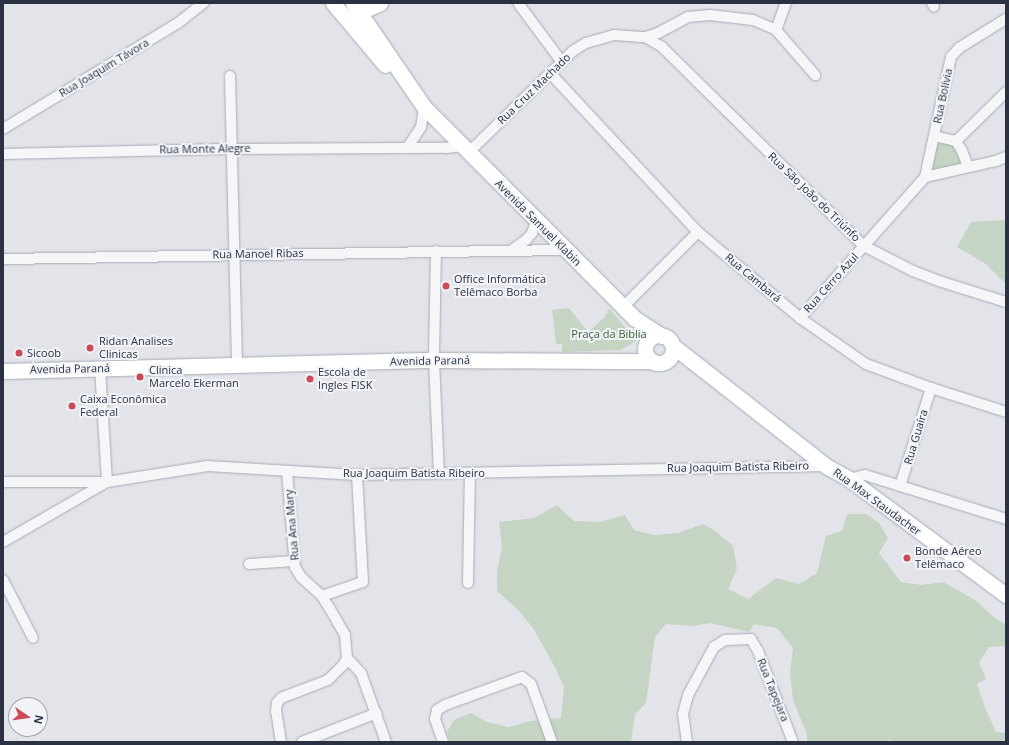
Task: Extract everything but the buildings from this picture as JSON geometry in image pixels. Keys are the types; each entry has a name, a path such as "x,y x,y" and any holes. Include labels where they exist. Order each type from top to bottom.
{"main road":[{"name":"Avenida Samuel Klabin","path":"333,3 355,12 409,95 422,105 536,222 634,318 667,341 826,466"},
{"path":"355,12 380,3"},
{"path":"634,318 652,354 672,355 667,341"},
{"name":"Avenida Paraná","path":"3,371 434,360 617,360 652,354 653,337 667,341"},
{"name":"Avenida Samuel Klabin","path":"652,354 704,370"},
{"name":"Rua Max Staudacher","path":"826,466 849,479 1006,595"}],"street":[{"name":"Rua Joaquim Távora","path":"3,129 178,23 204,3"},
{"path":"518,3 561,61"},
{"path":"776,30 786,3"},
{"path":"650,39 688,17 710,15 753,20 776,30 815,75"},
{"name":"Rua Bolívia","path":"925,177 951,57 959,48 1006,19"},
{"name":"Rua Cruz Machado","path":"466,149 550,73 561,61 586,43 614,35 650,39"},
{"name":"Rua São João do Triúnfo","path":"650,39 864,246 913,271 942,282 1006,302"},
{"name":"Rua Cambará","path":"550,73 698,232 800,318 866,364 931,388 1006,412"},
{"path":"230,76 237,365"},
{"path":"956,141 1006,92"},
{"path":"407,148 421,128 422,105"},
{"path":"934,136 956,141 968,166"},
{"name":"Rua Monte Alegre","path":"3,154 232,149 466,149"},
{"path":"925,177 968,166 996,161 1006,157"},
{"name":"Rua Cerro Azul","path":"800,318 925,177"},
{"path":"513,249 526,240 532,233 536,222"},
{"path":"623,307 698,232"},
{"name":"Rua Manoel Ribas","path":"3,259 513,249 564,250"},
{"path":"436,251 434,360 439,473"},
{"path":"3,542 107,482 100,369"},
{"name":"Rua Guaíra","path":"900,486 931,388"},
{"name":"Rua Joaquim Batista Ribeiro","path":"3,482 107,482 208,466 357,475 826,466"},
{"name":"Rua Ana Mary","path":"287,471 295,567 301,577 322,596 345,635 346,661"},
{"path":"468,583 470,473"},
{"path":"322,596 363,582 357,475"},
{"path":"849,479 865,475 1006,519"},
{"path":"249,564 294,561"},
{"path":"3,580 33,638"},
{"name":"Rua Tapejara","path":"686,742 683,714 688,694 714,647 725,640 751,639 758,651 793,742"},
{"path":"281,742 276,711 277,703 281,698 328,680 346,661 361,673 377,713 386,742"},
{"path":"443,742 435,719 437,710 445,705 522,677 531,684 552,742"},
{"path":"302,742 377,713"}],"green space":[{"path":"940,141 957,146 962,163 929,171 937,144"},
{"path":"1006,220 1006,284 986,264 957,247 971,222"},
{"name":"Praça da Biblia","path":"569,308 588,332 605,317 609,308 636,341 621,350 562,352 562,344 556,344 552,310"},
{"path":"557,505 574,521 599,522 625,515 634,530 654,535 678,533 703,524 714,530 733,546 737,569 728,589 748,599 776,578 799,584 817,573 826,536 842,531 847,514 866,514 879,523 888,538 879,553 901,582 921,585 943,582 975,600 995,618 1006,625 1005,646 989,647 979,662 986,679 977,684 986,710 996,732 1006,733 1006,742 893,742 889,740 887,742 807,742 807,734 793,700 790,672 793,648 777,628 754,624 749,632 710,623 692,626 666,624 655,637 646,703 635,714 631,742 450,742 447,732 454,720 471,713 487,722 509,727 530,721 561,718 564,687 555,667 533,628 518,610 497,591 497,572 502,546 499,522 534,518"}],"place":[{"name":"Office Informática Telêmaco Borba","path":"446,286"},
{"name":"Ridan Analises Clinicas","path":"90,348"},
{"name":"Sicoob","path":"19,353"},
{"name":"Clinica Marcelo Ekerman","path":"140,377"},
{"name":"Escola de Ingles FISK","path":"310,379"},
{"name":"Caixa Econômica Federal","path":"72,406"},
{"name":"Bonde Aéreo Telêmaco","path":"907,558"}]}
